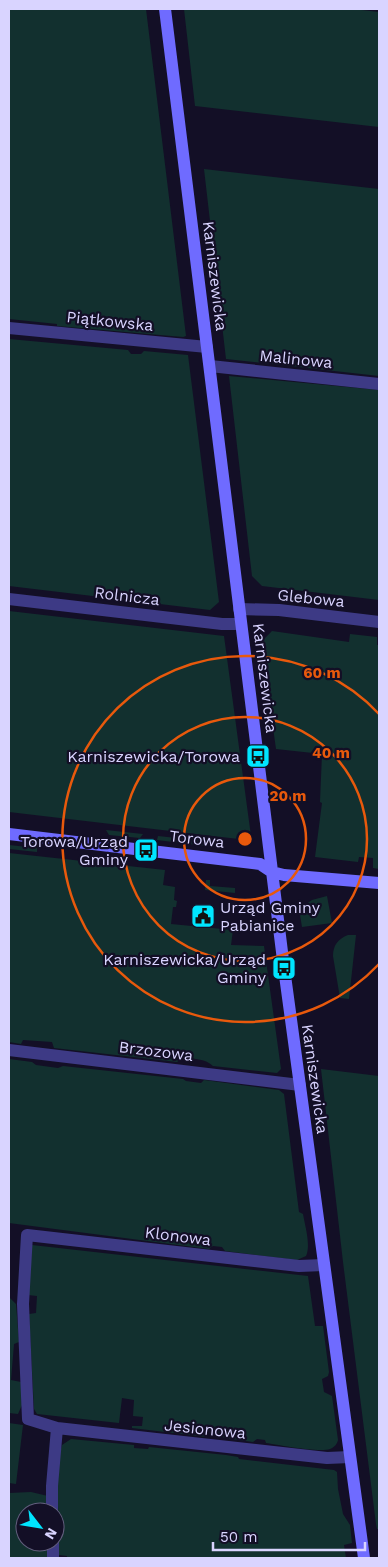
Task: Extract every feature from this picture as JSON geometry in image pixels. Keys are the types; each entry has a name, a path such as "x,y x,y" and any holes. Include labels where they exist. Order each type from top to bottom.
{"street":[{"name":"Karniszewicka","path":"165,9 272,872 364,1558"},
{"name":"Piątkowska","path":"9,328 207,347"},
{"name":"Malinowa","path":"210,366 379,384"},
{"name":"Rolnicza","path":"9,599 222,624 242,624"},
{"name":"Glebowa","path":"240,609 279,610 379,622"},
{"name":"Torowa","path":"9,834 260,864 272,872 293,877 379,883"},
{"name":"Brzozowa","path":"9,1050 300,1085"},
{"name":"Klonowa","path":"27,1235 299,1266 324,1265"},
{"name":"Jesionowa","path":"27,1235 23,1304 28,1420 57,1428 327,1458 350,1457"},
{"path":"52,1502 57,1428"}],"green space":[{"path":"9,9 146,9 186,336 57,326 57,324 9,319"},
{"path":"184,9 353,9 379,12 379,127 195,106"},
{"path":"204,169 379,189 379,376 226,359"},
{"path":"9,339 128,350 131,354 141,354 144,351 188,355 219,602 210,610 9,586"},
{"path":"229,376 379,390 379,600 262,586 252,576"},
{"path":"9,611 224,636 251,836 247,840 9,812"},
{"path":"272,631 349,642 350,634 377,637 377,645 379,645 379,869 373,868 373,858 359,857 358,862 315,857 322,803 320,802 322,754 276,749 261,642"},
{"path":"106,830 143,834 140,838 109,835"},
{"path":"158,836 205,841 205,846 157,840"},
{"path":"9,845 37,848 37,852 9,849"},
{"path":"9,853 165,870 163,885 175,887 174,900 177,901 176,907 173,907 171,924 233,930 231,945 264,946 281,1069 277,1073 213,1066 203,1060 195,1059 183,1058 177,1062 54,1048 52,1042 23,1040 21,1044 9,1042"},
{"path":"206,880 210,880 210,886 235,888 235,893 205,890"},
{"path":"327,896 332,923 302,927 299,909 312,900"},
{"path":"348,935 356,935 349,999 340,998 333,956 337,943 341,938"},
{"path":"9,1059 58,1068 63,1066 183,1079 201,1083 204,1080 279,1090 284,1094 299,1212 303,1214 307,1235 308,1246 306,1256 297,1260 225,1251 222,1247 213,1246 209,1249 9,1223"},
{"path":"321,1069 379,1076 379,1529 377,1529 376,1524"},
{"path":"32,1245 308,1276 315,1326 323,1326 329,1372 328,1376 322,1379 324,1392 332,1396 338,1440 336,1444 330,1449 325,1450 309,1449 266,1443 265,1440 257,1439 253,1442 224,1438 220,1434 209,1433 206,1437 132,1428 132,1426 142,1426 143,1417 133,1416 134,1400 122,1398 119,1423 37,1414 34,1409 29,1314 36,1313 37,1296 28,1295"},
{"path":"9,1297 16,1304 19,1342 14,1344 11,1380 21,1382 22,1405 18,1414 9,1413"},
{"path":"9,1423 23,1425 16,1484 9,1483"},
{"path":"71,1439 134,1445 134,1448 148,1449 149,1447 226,1455 238,1457 239,1459 334,1470 337,1472 343,1514 350,1525 352,1543 344,1545 346,1558 67,1558 67,1556 59,1555 59,1552 65,1552 65,1502 57,1502 59,1456 62,1445"},
{"path":"31,1492 48,1496 48,1502 15,1502 15,1552 50,1552 50,1558 9,1558 9,1493"}],"place":[{"name":"Karniszewicka/Torowa","path":"258,756"},
{"name":"Torowa/Urząd Gminy","path":"146,850"},
{"name":"Urząd Gminy Pabianice","path":"203,916"},
{"name":"Karniszewicka/Urząd Gminy","path":"284,968"}]}
